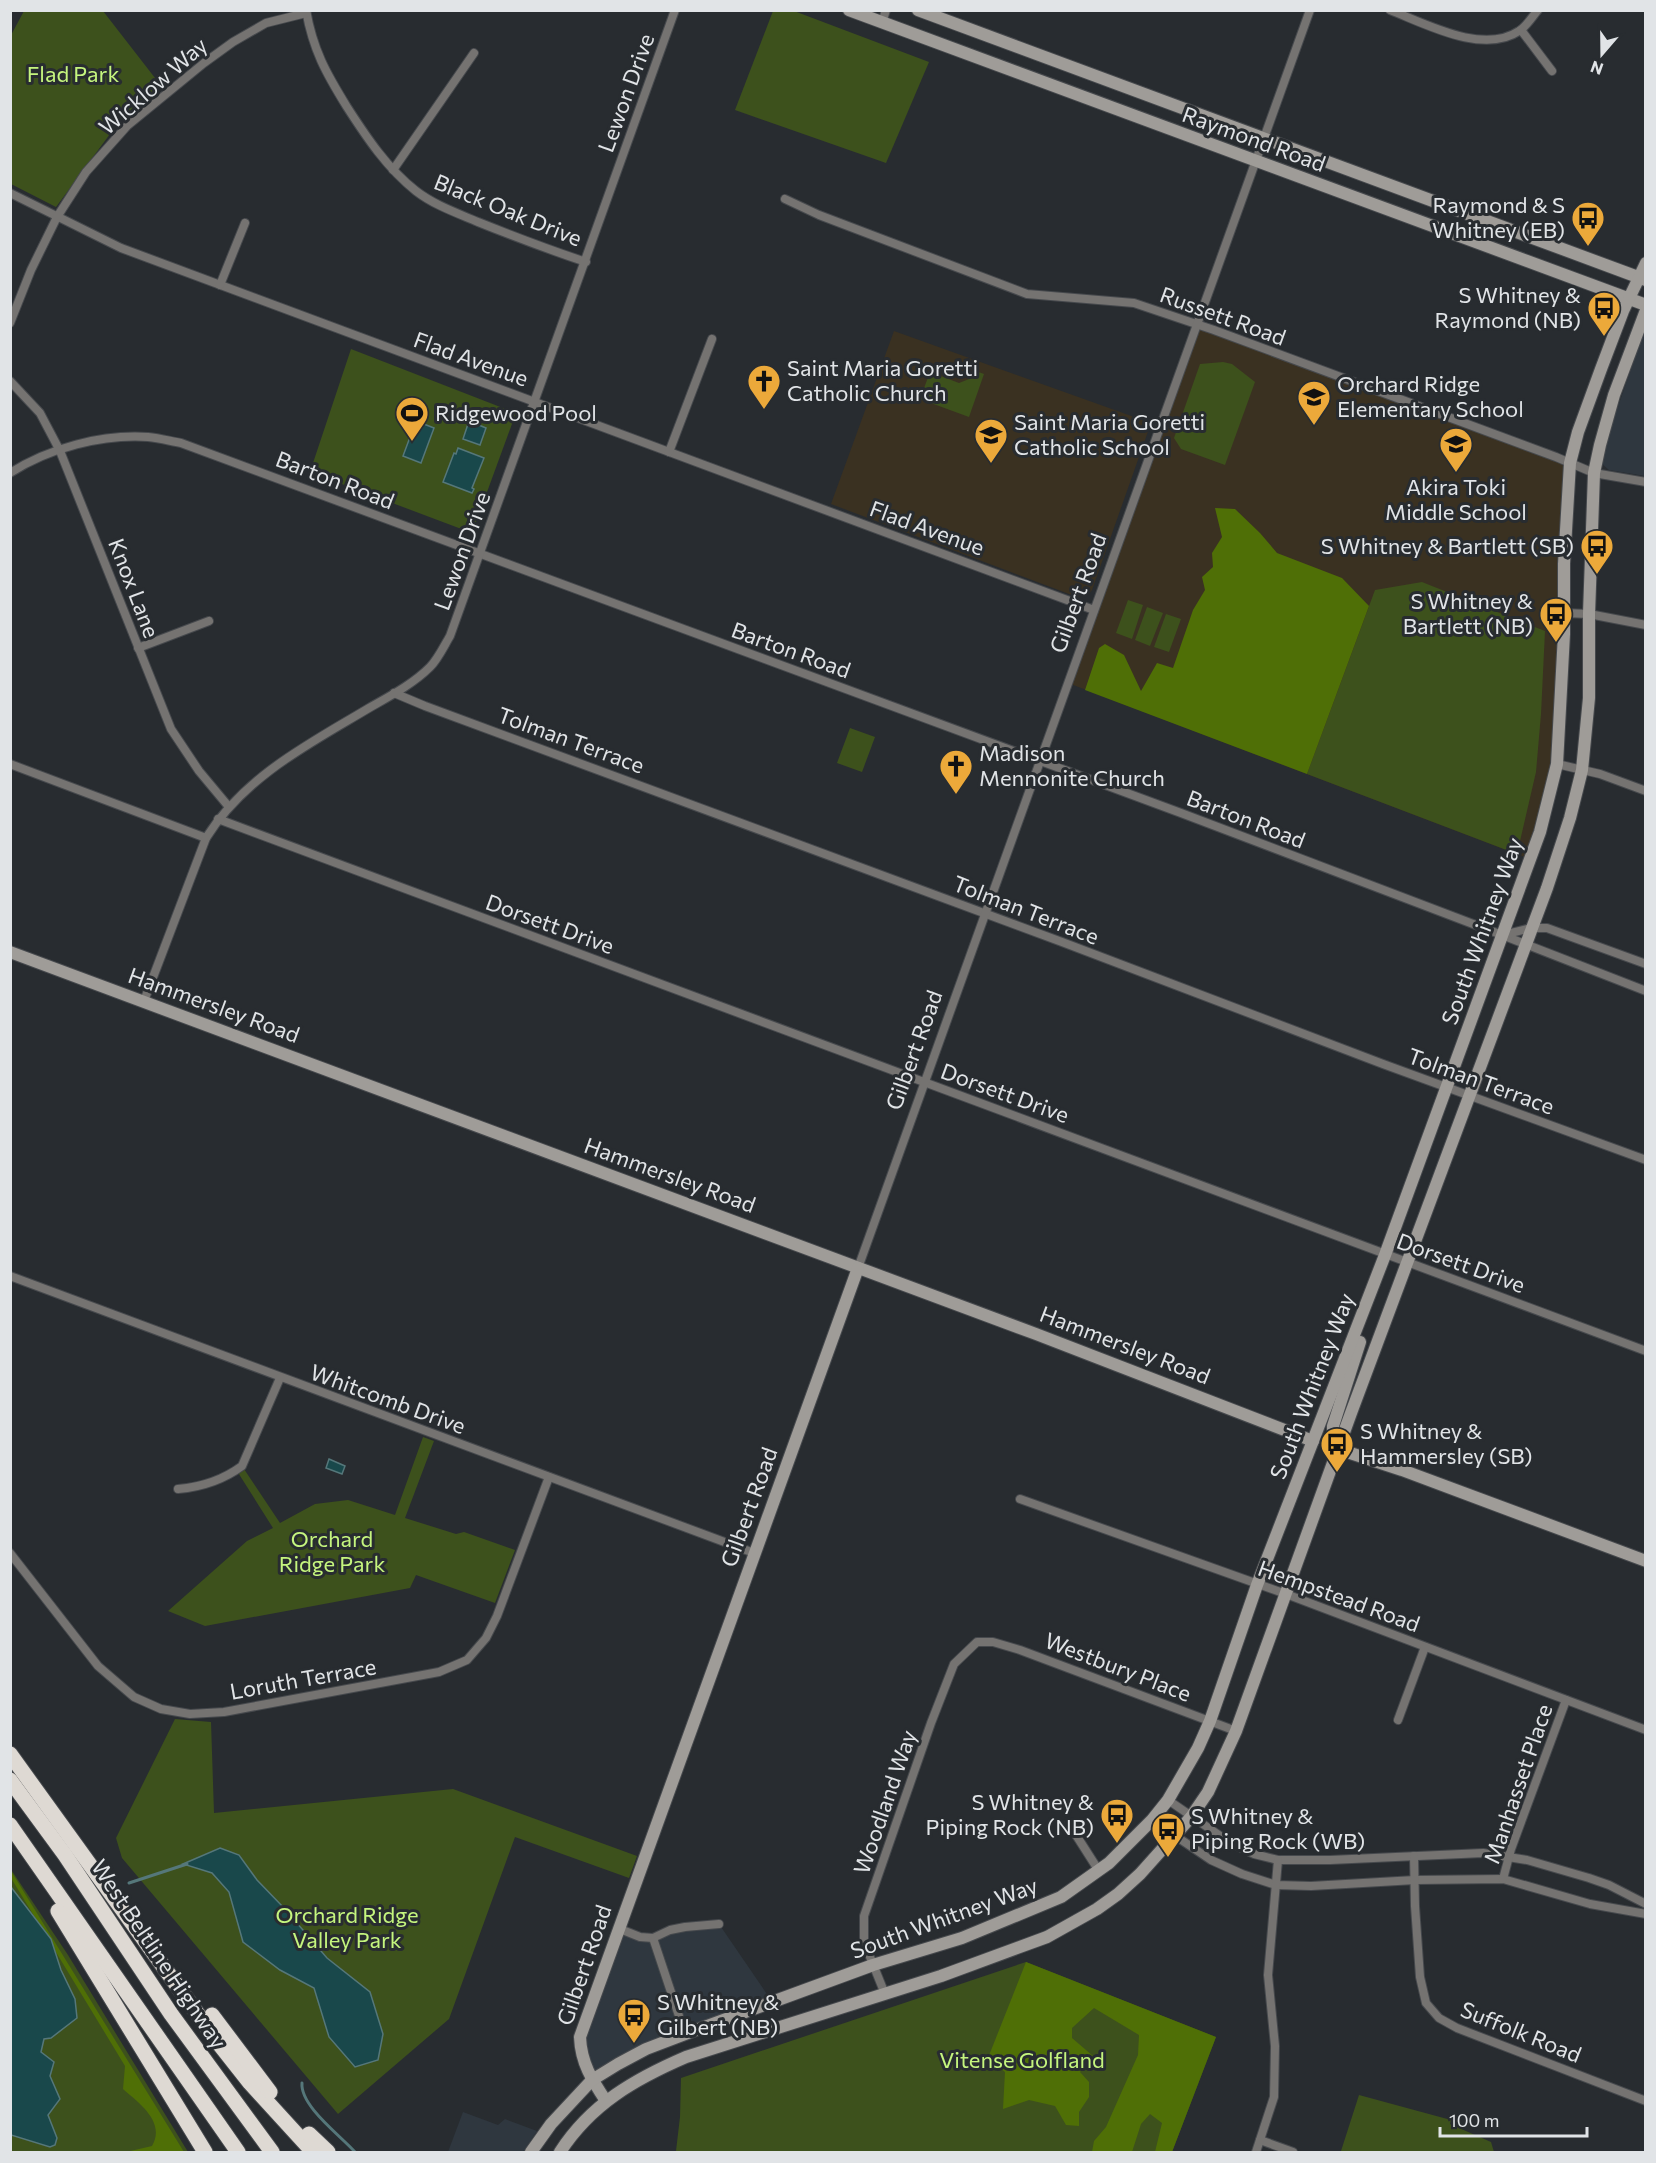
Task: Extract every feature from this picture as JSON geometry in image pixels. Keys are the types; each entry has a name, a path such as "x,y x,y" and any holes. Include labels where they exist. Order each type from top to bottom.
{"highway":[{"path":"10,1754 250,2083 313,2152"},
{"name":"West Beltline Highway","path":"10,1780 65,1855 171,2014 272,2152"},
{"path":"10,1825 238,2152"},
{"path":"10,1831 205,2152"},
{"path":"153,1951 190,1987 268,2089 328,2152"}],"main road":[{"name":"Raymond Road","path":"849,10 884,17 1256,163 1646,307"},
{"name":"Raymond Road","path":"918,10 1642,279"},
{"name":"South Whitney Way","path":"531,2152 550,2124 592,2080 646,2049 873,1965 962,1938 1061,1898 1099,1871 1152,1820 1168,1800 1198,1748 1210,1721 1257,1585 1385,1255 1540,831 1557,764 1570,463 1578,432 1629,299 1642,279 1646,263"},
{"name":"South Whitney Way","path":"560,2152 586,2119 606,2101 656,2070 686,2057 885,1994 1047,1937 1097,1909 1140,1875 1176,1836 1208,1792 1236,1731 1560,851 1582,770 1589,698 1588,615 1594,473 1614,395 1646,307"},
{"name":"Hammersley Road","path":"10,952 1184,1390 1313,1441"},
{"name":"Gilbert Road","path":"606,2101 592,2080 580,2054 580,2037 858,1268"},
{"path":"1364,1310 1361,1339 1332,1431 1338,1449 1402,1470 1646,1561"}],"street":[{"name":"Lewon Drive","path":"144,1001 206,838 218,819 270,769 296,750 394,693 432,666 450,636 675,10"},
{"name":"Gilbert Road","path":"858,1268 1310,10"},
{"path":"1390,10 1476,40 1498,40 1521,30 1538,10"},
{"name":"Black Oak Drive","path":"306,12 312,43 324,68 361,129 384,162 417,192 437,204 502,232 586,262"},
{"name":"Wicklow Way","path":"10,323 57,217 86,172 127,126 233,42 266,23 306,12"},
{"path":"1521,30 1552,71"},
{"path":"393,170 474,53"},
{"name":"Flad Avenue","path":"10,193 121,248 1094,610"},
{"name":"Russett Road","path":"785,199 819,215 1027,294 1134,303 1594,473 1646,482"},
{"path":"220,285 245,223"},
{"path":"669,452 712,339"},
{"name":"Knox Lane","path":"10,381 40,413 60,451 171,729 199,771 229,807"},
{"name":"Barton Road","path":"10,473 27,463 60,451 84,443 116,437 150,437 181,443 1040,761 1646,991"},
{"path":"1564,613 1646,625"},
{"path":"138,648 209,621"},
{"name":"Tolman Terrace","path":"394,693 1646,1160"},
{"path":"10,764 206,838"},
{"path":"1557,764 1600,774 1646,791"},
{"name":"Dorsett Drive","path":"218,819 1646,1352"},
{"path":"1503,935 1531,928 1547,928 1646,964"},
{"name":"Whitcomb Drive","path":"10,1276 754,1552"},
{"path":"178,1489 206,1485 234,1473 242,1466 280,1378"},
{"name":"Loruth Terrace","path":"10,1553 98,1666 134,1697 161,1709 190,1713 224,1712 439,1672 467,1660 486,1638 497,1616 549,1477"},
{"name":"Hempstead Road","path":"1020,1499 1286,1594 1646,1730"},
{"name":"Woodland Way","path":"885,1994 864,1942 864,1916 927,1733 954,1664 976,1642 987,1642"},
{"name":"Westbury Place","path":"987,1642 1020,1650 1236,1731"},
{"path":"1398,1720 1425,1647"},
{"name":"Manhasset Place","path":"1503,1880 1509,1857 1566,1700"},
{"path":"1168,1800 1229,1842 1254,1854 1278,1860 1312,1861 1483,1853 1527,1860 1589,1878 1609,1885 1646,1904"},
{"path":"1152,1820 1211,1860 1242,1874 1276,1885 1311,1886 1415,1880 1503,1880 1590,1904 1646,1914"},
{"path":"1069,1824 1099,1871"},
{"name":"Suffolk Road","path":"1414,1856 1420,1977 1426,2003 1439,2018 1457,2028 1646,2101"},
{"path":"1256,2152 1274,2097 1275,2046 1268,1975 1278,1860"},
{"path":"620,1929 640,1937 653,1938 670,1930 719,1924"},
{"path":"653,1938 679,2016"},
{"path":"1260,2140 1293,2152"}],"shaded area":[{"path":"1196,324 1570,463 1557,764 1530,859 1068,683"},
{"path":"1645,329 1645,476 1609,470 1601,463 1607,438"},
{"name":"Saint Maria Goretti Catholic School","path":"894,331 1151,423 1089,594 1077,597 831,504"},
{"path":"719,1924 773,2003 696,2030 592,2080 580,2054 620,1929 640,1937 670,1930"},
{"path":"463,2112 498,2125 505,2119 537,2131 523,2152 448,2152"}],"green space":[{"name":"Flad Park","path":"24,11 103,11 162,87 124,115 56,207 11,184 10,37"},
{"path":"773,11 794,11 929,62 886,163 735,110"},
{"name":"Ridgewood Pool","path":"351,349 516,413 472,533 310,472"},
{"path":"1223,362 1232,364 1255,382 1225,465 1181,449 1174,438 1200,364"},
{"path":"973,370 984,374 969,417 920,399 930,372 959,383 969,379"},
{"path":"1215,508 1235,509 1277,553 1342,578 1369,606 1307,774 1085,690 1099,648 1105,644 1124,655 1141,691 1157,663 1173,668 1193,610 1205,590 1202,577 1213,567 1212,553 1222,537"},
{"path":"1422,582 1545,631 1536,772 1517,854 1307,774 1375,590"},
{"path":"1128,600 1143,605 1132,639 1116,633"},
{"path":"1147,607 1163,613 1150,646 1135,640"},
{"path":"1166,614 1181,619 1169,652 1154,647"},
{"path":"850,728 875,737 862,772 837,763"},
{"name":"Orchard Ridge Park","path":"423,1437 434,1441 405,1518 456,1534 464,1532 515,1550 495,1603 416,1575 410,1588 205,1626 168,1611 247,1541 273,1528 237,1471 242,1466 280,1523 315,1504 348,1500 395,1515"},
{"name":"Orchard Ridge Valley Park","path":"175,1719 211,1722 214,1813 453,1789 637,1856 629,1878 515,1837 449,2019 338,2114 122,1858 116,1838"},
{"path":"10,1868 68,1955 188,2152 11,2152"},
{"path":"11,1871 184,2152 126,2152 152,2146 156,2129 153,2121 143,2107 123,2089 125,2066 11,1878"},
{"name":"Vitense Golfland","path":"1026,1962 1216,2037 1172,2152 674,2152 676,2151 680,2117 681,2078"},
{"path":"1026,1962 1216,2037 1172,2152 1155,2152 1162,2123 1150,2114 1141,2124 1132,2152 1092,2152 1094,2141 1106,2127 1138,2055 1139,2035 1094,2008 1072,2028 1072,2038 1093,2056 1080,2072 1089,2082 1089,2097 1079,2112 1079,2126 1066,2125 1055,2106 1029,2100 1003,2109 1005,2072 988,2058"},
{"path":"1359,2095 1451,2120 1450,2124 1491,2142 1494,2152 1341,2151"}],"water":[{"path":"416,421 434,428 421,463 403,456"},
{"path":"469,421 486,428 480,445 463,439"},
{"path":"458,448 484,458 472,493 443,482"},
{"path":"329,1459 345,1466 342,1474 326,1468"},
{"path":"220,1848 239,1855 257,1880 327,1958 370,1992 383,2034 378,2060 355,2067 329,2037 314,1988 280,1970 243,1942 229,1892 212,1873 183,1864"},
{"path":"11,1887 51,1939 61,1970 75,1999 77,2018 51,2038 44,2039 41,2052 54,2062 50,2076 60,2099 48,2115 57,2138 55,2145 50,2147 11,2135"}],"waterway":[{"path":"129,1883 187,1864"},
{"path":"302,2083 303,2092 314,2111 355,2152"}],"place":[{"name":"Raymond & S Whitney (EB)","path":"1588,247"},
{"name":"S Whitney & Raymond (NB)","path":"1604,337"},
{"name":"Saint Maria Goretti Catholic Church","path":"764,410"},
{"name":"Orchard Ridge Elementary School","path":"1314,426"},
{"name":"Ridgewood Pool","path":"412,442"},
{"name":"Saint Maria Goretti Catholic School","path":"991,464"},
{"name":"Akira Toki Middle School","path":"1456,473"},
{"name":"S Whitney & Bartlett (SB)","path":"1597,575"},
{"name":"S Whitney & Bartlett (NB)","path":"1556,643"},
{"name":"Madison Mennonite Church","path":"956,795"},
{"name":"S Whitney & Hammersley (SB)","path":"1337,1473"},
{"name":"S Whitney & Piping Rock (NB)","path":"1117,1844"},
{"name":"S Whitney & Piping Rock (WB)","path":"1168,1858"},
{"name":"S Whitney & Gilbert (NB)","path":"634,2044"}]}
